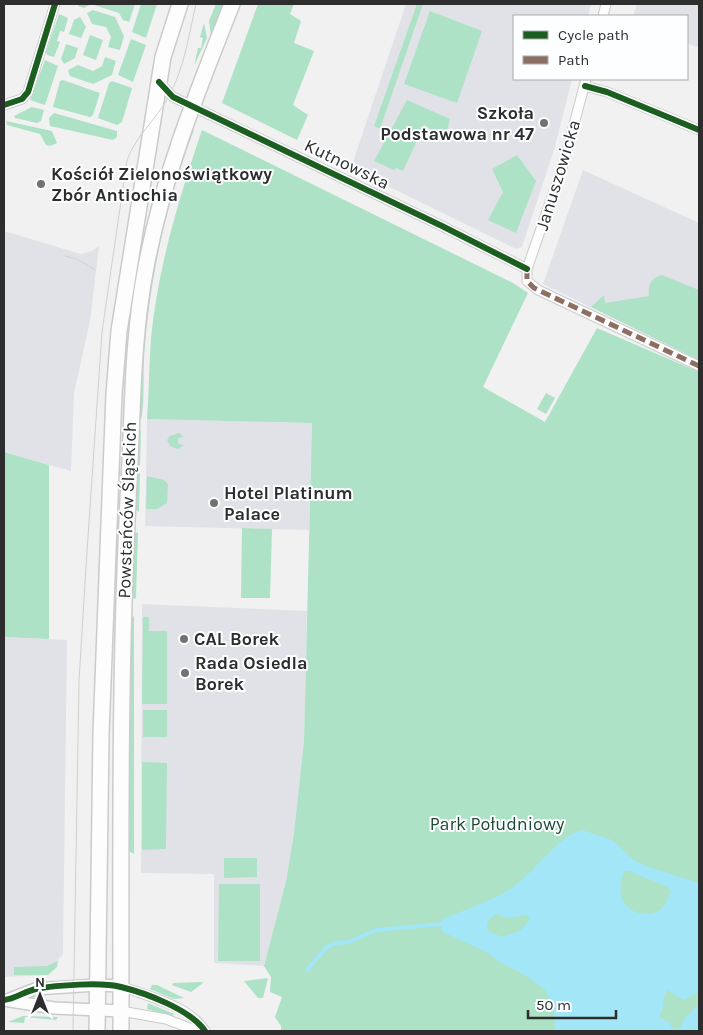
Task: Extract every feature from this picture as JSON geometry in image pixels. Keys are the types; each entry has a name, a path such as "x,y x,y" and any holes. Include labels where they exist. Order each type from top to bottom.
{"main road":[{"name":"Powstańców Śląskich","path":"97,1031 101,725 114,394 119,331 159,82 168,40 180,4"},
{"name":"Powstańców Śląskich","path":"121,1031 124,613 131,405 136,334 145,269 159,205 173,159 232,4"}],"street":[{"path":"4,105 22,100 28,92 55,4"},
{"name":"Kutnowska","path":"159,82 172,96 526,269"},
{"path":"586,82 699,130"},
{"name":"Januszowicka","path":"526,269 564,162 586,82"},
{"path":"526,269 527,281 534,288 699,366"},
{"path":"6,1000 35,989 97,985 121,986 186,1013 200,1023 205,1031"},
{"path":"6,1000 54,1008 121,1011 166,1019 197,1031"}],"shaded area":[{"path":"406,4 591,4 588,15 513,15 513,80 572,80 554,150 522,247 516,249 351,168"},
{"path":"637,4 699,4 699,48 688,43 688,15 633,15"},
{"path":"583,170 699,223 699,360 543,284"},
{"path":"4,231 81,254 92,251 99,246 90,321 74,393 71,471 4,452"},
{"path":"147,419 312,423 309,530 145,526"},
{"path":"142,604 307,611 304,740 294,833 286,881 264,966 214,963 214,874 141,873"},
{"path":"4,637 67,640 63,954 46,975 4,977"}],"green space":[{"path":"79,4 91,4 84,8 78,6"},
{"path":"91,4 135,4 129,22 123,20 119,13"},
{"path":"141,4 157,4 146,38 132,32"},
{"path":"216,4 225,4 211,36 209,21"},
{"path":"258,4 294,4 290,14 301,21 294,43 314,51 293,105 308,115 297,140 222,103"},
{"path":"417,4 423,4 380,129 374,126"},
{"path":"93,10 115,17 124,36 120,50 108,47 111,37 106,27 92,24 87,13"},
{"path":"430,11 482,31 457,103 404,84"},
{"path":"59,14 68,18 64,32 60,31 57,41 60,42 54,57 47,55 46,52"},
{"path":"80,17 86,27 81,38 69,34 74,20"},
{"path":"204,23 207,38 194,66 198,48 201,48 203,38 200,37"},
{"path":"90,35 103,40 96,60 83,55"},
{"path":"131,39 146,45 133,82 118,75"},
{"path":"66,44 78,48 75,58 64,64 61,59"},
{"path":"105,57 116,61 112,75 93,84 70,76 68,70 78,65 93,71 102,66"},
{"path":"45,60 58,66 45,105 30,100"},
{"path":"63,80 100,93 93,115 90,117 53,107 60,81"},
{"path":"112,81 132,88 122,122 117,125 98,118 109,83"},
{"path":"407,100 450,119 445,138 424,125 403,171 396,168 394,170 374,161"},
{"path":"32,107 44,110 41,121 37,123 15,118 14,116"},
{"path":"54,113 117,131 117,137 113,140 50,126 49,118"},
{"path":"6,121 52,131 57,143 50,146 46,145 40,134 7,125"},
{"path":"192,129 194,130 175,185 160,242 146,329 142,418 140,422 138,419 143,332 150,280 168,204"},
{"name":"Park Południowy","path":"202,130 513,283 528,293 483,387 545,422 597,328 699,372 699,1031 281,1031 281,1026 275,1017 282,997 270,992 271,977 264,966 286,881 294,833 304,740 312,423 147,419 154,311 170,233"},
{"path":"517,155 536,181 516,233 488,220 503,192 492,169"},
{"path":"662,275 699,290 699,360 591,307 604,295 605,303 649,296 652,280"},
{"path":"546,393 555,398 546,414 537,409"},
{"path":"141,430 140,466 137,464 137,432"},
{"path":"179,433 184,437 178,438 178,444 184,445 178,449 170,446 167,440 170,436"},
{"path":"4,452 49,465 49,639 4,637"},
{"path":"140,473 139,512 135,509 136,475"},
{"path":"147,476 164,480 168,484 167,503 157,509 146,509"},
{"path":"242,528 272,529 270,598 241,598"},
{"path":"138,532 136,598 134,599 132,596 134,534"},
{"path":"134,616 134,854 129,851 131,619"},
{"path":"143,617 149,617 149,631 167,631 167,704 142,704"},
{"path":"143,710 167,710 167,737 143,737"},
{"path":"142,762 167,763 166,849 142,850"},
{"path":"224,858 257,858 257,877 224,878"},
{"path":"219,884 260,884 260,961 218,961"},
{"path":"58,961 57,967 48,975 14,975 14,967 47,966"},
{"path":"268,978 263,998 258,998 244,981"},
{"path":"202,982 191,992 172,985 173,983"},
{"path":"152,985 157,985 184,998 174,999 150,989"},
{"path":"148,1003 174,1014 172,1017 147,1009"},
{"path":"23,1016 58,1017 56,1020 25,1017 24,1023 8,1022"}],"water":[{"path":"582,830 612,840 634,860 646,866 699,883 699,1031 555,1031 554,1006 545,990 528,977 498,961 486,952 441,931 442,919 485,902 510,889 555,847","holes":["624,871 629,871 668,887 671,892 663,907 658,911 645,914 633,911 627,907 623,902 620,892","496,914 507,918 527,915 530,919 520,931 502,937 488,931 487,923","667,990 684,1000 697,993 697,1006 685,1018 679,1030 672,1028 670,1023 659,1017"]}],"waterway":[{"path":"307,970 327,947 335,943 349,942 376,930 442,924"}],"tram line":[{"path":"73,1031 79,681 102,332 127,160 136,142 164,105 174,86 179,74 196,4"},
{"path":"65,256 77,259 95,270"}],"marked path":[{"path":"527,269 527,281 534,288 699,366"}],"cycle path":[{"path":"4,105 22,99 28,92 55,4"},
{"path":"159,82 173,97 442,226 527,269"},
{"path":"585,86 607,92 699,130"},
{"path":"4,1000 32,990 45,988 113,985 143,993 167,1003 189,1016 205,1031"}],"place":[{"name":"Szkoła Podstawowa nr 47","path":"544,123"},
{"name":"Kościół Zielonoświątkowy Zbór Antiochia","path":"41,184"},
{"name":"Hotel Platinum Palace","path":"214,503"},
{"name":"CAL Borek","path":"184,639"},
{"name":"Rada Osiedla Borek","path":"185,673"}]}
